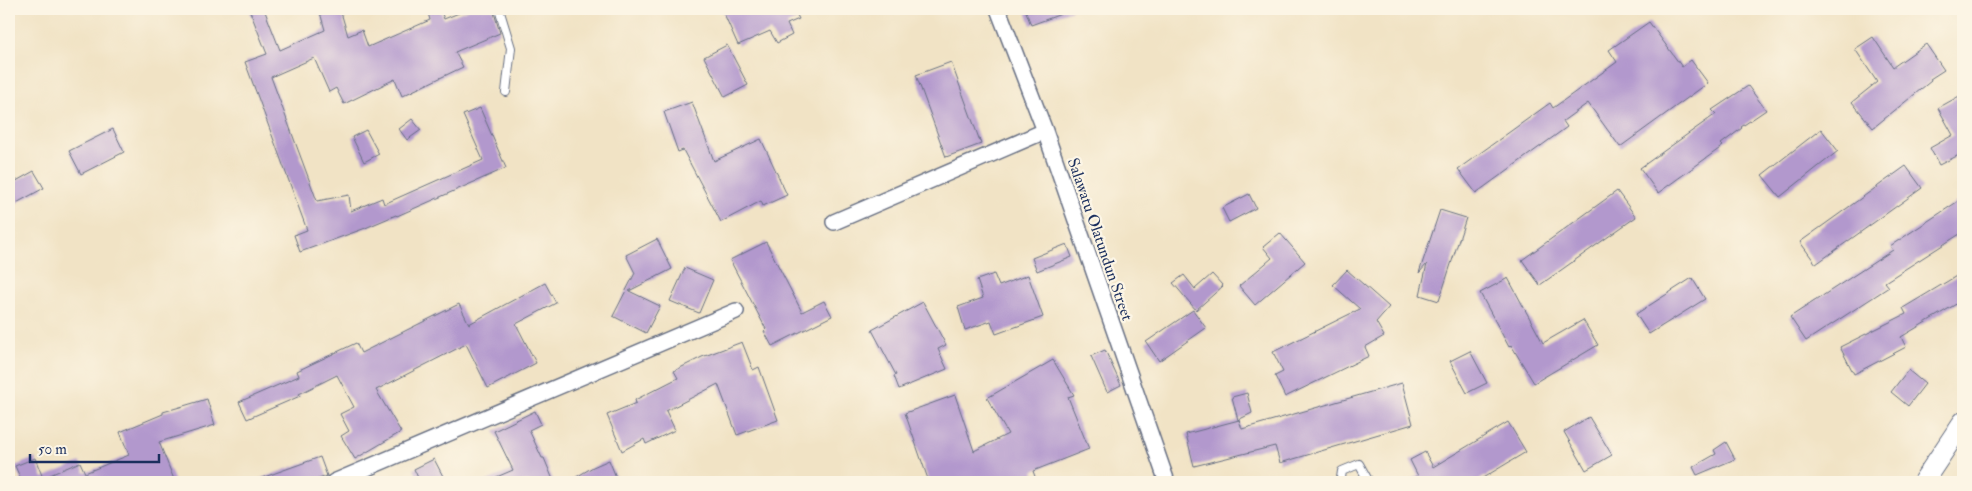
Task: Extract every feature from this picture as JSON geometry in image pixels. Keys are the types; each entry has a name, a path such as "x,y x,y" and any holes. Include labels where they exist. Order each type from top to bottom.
{"street":[{"name":"Salawatu Olatundun Street","path":"998,9 1044,131 1167,482"},
{"path":"834,222 1044,131"},
{"path":"344,480 736,311"},
{"path":"1923,482 1963,422"}],"lane":[{"path":"499,9 512,48 506,92"},
{"path":"1343,482 1342,471 1359,464 1364,469 1369,482"}],"building":[{"path":"249,9 264,9 280,50 325,30 319,9 340,9 348,36 362,30 368,47 430,20 427,9 440,9 444,19 469,9 493,9 500,33 455,52 463,67 402,96 395,79 344,104 336,88 329,92 314,58 271,77 317,201 349,195 351,211 382,198 384,204 483,160 463,115 480,108 506,168 397,216 300,252 294,235 307,230 245,62 267,54"},
{"path":"722,9 794,9 799,19 787,24 792,35 777,43 770,31 738,45"},
{"path":"1025,9 1071,9 1072,10 1031,25"},
{"path":"1649,22 1682,67 1691,60 1708,83 1620,147 1588,103 1563,121 1567,127 1476,193 1458,169 1550,103 1553,108 1617,62 1609,50"},
{"path":"1873,37 1893,67 1926,44 1944,70 1930,79 1931,81 1873,128 1852,102 1877,82 1855,49"},
{"path":"727,45 748,85 725,97 704,57"},
{"path":"951,62 981,144 946,157 916,75"},
{"path":"1748,86 1766,110 1741,127 1721,144 1723,146 1658,193 1640,168 1716,114 1712,110"},
{"path":"1963,94 1963,153 1939,165 1930,148 1953,135 1938,108"},
{"path":"692,102 714,161 761,139 787,195 763,206 761,201 721,222 683,150 678,152 664,112"},
{"path":"412,119 421,130 407,140 399,129"},
{"path":"113,129 124,152 81,174 69,151"},
{"path":"1821,129 1838,151 1780,197 1762,175"},
{"path":"366,130 379,154 364,162 352,137"},
{"path":"1906,166 1922,188 1816,264 1800,242"},
{"path":"34,171 44,188 9,207 9,185"},
{"path":"1617,191 1636,217 1540,285 1522,260"},
{"path":"1249,194 1256,208 1229,222 1222,208"},
{"path":"1963,198 1963,232 1885,282 1889,287 1806,341 1790,317 1893,250 1890,246"},
{"path":"1440,210 1466,218 1439,301 1420,295 1427,264 1419,273"},
{"path":"1280,233 1305,262 1255,305 1239,286 1272,258 1263,247"},
{"path":"657,239 672,269 629,291 660,306 646,333 613,316 635,273 626,255"},
{"path":"766,242 802,312 824,301 832,316 772,346 764,331 766,329 730,260"},
{"path":"1067,244 1072,257 1037,271 1032,258"},
{"path":"685,268 713,280 699,313 670,301"},
{"path":"1347,270 1389,307 1376,322 1384,336 1365,347 1369,356 1285,397 1275,376 1283,372 1273,352 1360,309 1333,285"},
{"path":"1963,272 1963,300 1901,337 1906,347 1854,374 1840,347 1906,314 1903,308"},
{"path":"994,274 999,286 1028,275 1043,317 996,334 991,321 965,330 958,307 983,298 977,280"},
{"path":"1212,274 1223,286 1196,310 1173,283 1184,275 1195,289"},
{"path":"1508,278 1543,343 1583,320 1598,345 1534,383 1511,345 1509,347 1480,293"},
{"path":"1692,278 1705,299 1649,334 1636,314"},
{"path":"545,283 556,303 516,324 536,363 488,388 466,344 376,390 401,432 355,459 341,436 349,431 340,414 354,407 337,375 299,394 300,396 247,419 239,402 299,376 297,371 356,343 361,353 459,304 469,324"},
{"path":"923,302 946,345 938,349 947,369 899,389 894,376 896,375 872,330"},
{"path":"1193,310 1206,328 1159,361 1146,342"},
{"path":"742,342 753,370 759,367 778,420 737,435 718,384 666,411 675,430 646,444 644,439 622,451 607,415 636,403 635,400 678,378 674,371 702,357"},
{"path":"1105,350 1121,385 1107,392 1091,356"},
{"path":"1470,351 1487,383 1467,393 1450,361"},
{"path":"1053,360 1074,395 1068,397 1089,449 1033,471 1037,482 929,482 905,413 955,395 974,451 1008,434 987,398"},
{"path":"1908,370 1925,384 1908,406 1891,392"},
{"path":"1402,383 1413,424 1280,463 1275,446 1194,466 1186,434 1239,420 1242,429"},
{"path":"1247,393 1252,413 1238,420 1232,397"},
{"path":"207,399 215,425 159,442 175,482 22,482 15,466 35,458 43,478 80,462 85,473 129,455 120,432 163,414 163,412"},
{"path":"535,411 541,424 529,430 554,482 485,482 513,470 494,431"},
{"path":"1589,417 1612,455 1586,470 1564,432"},
{"path":"1508,422 1526,452 1476,482 1408,482 1418,476 1410,460 1425,452 1433,467"},
{"path":"1726,442 1735,459 1697,475 1693,467 1716,454 1714,450"},
{"path":"320,457 327,476 310,482 257,482 256,480"},
{"path":"434,459 446,482 420,482 414,469"},
{"path":"609,460 618,482 568,482 593,467"}]}
